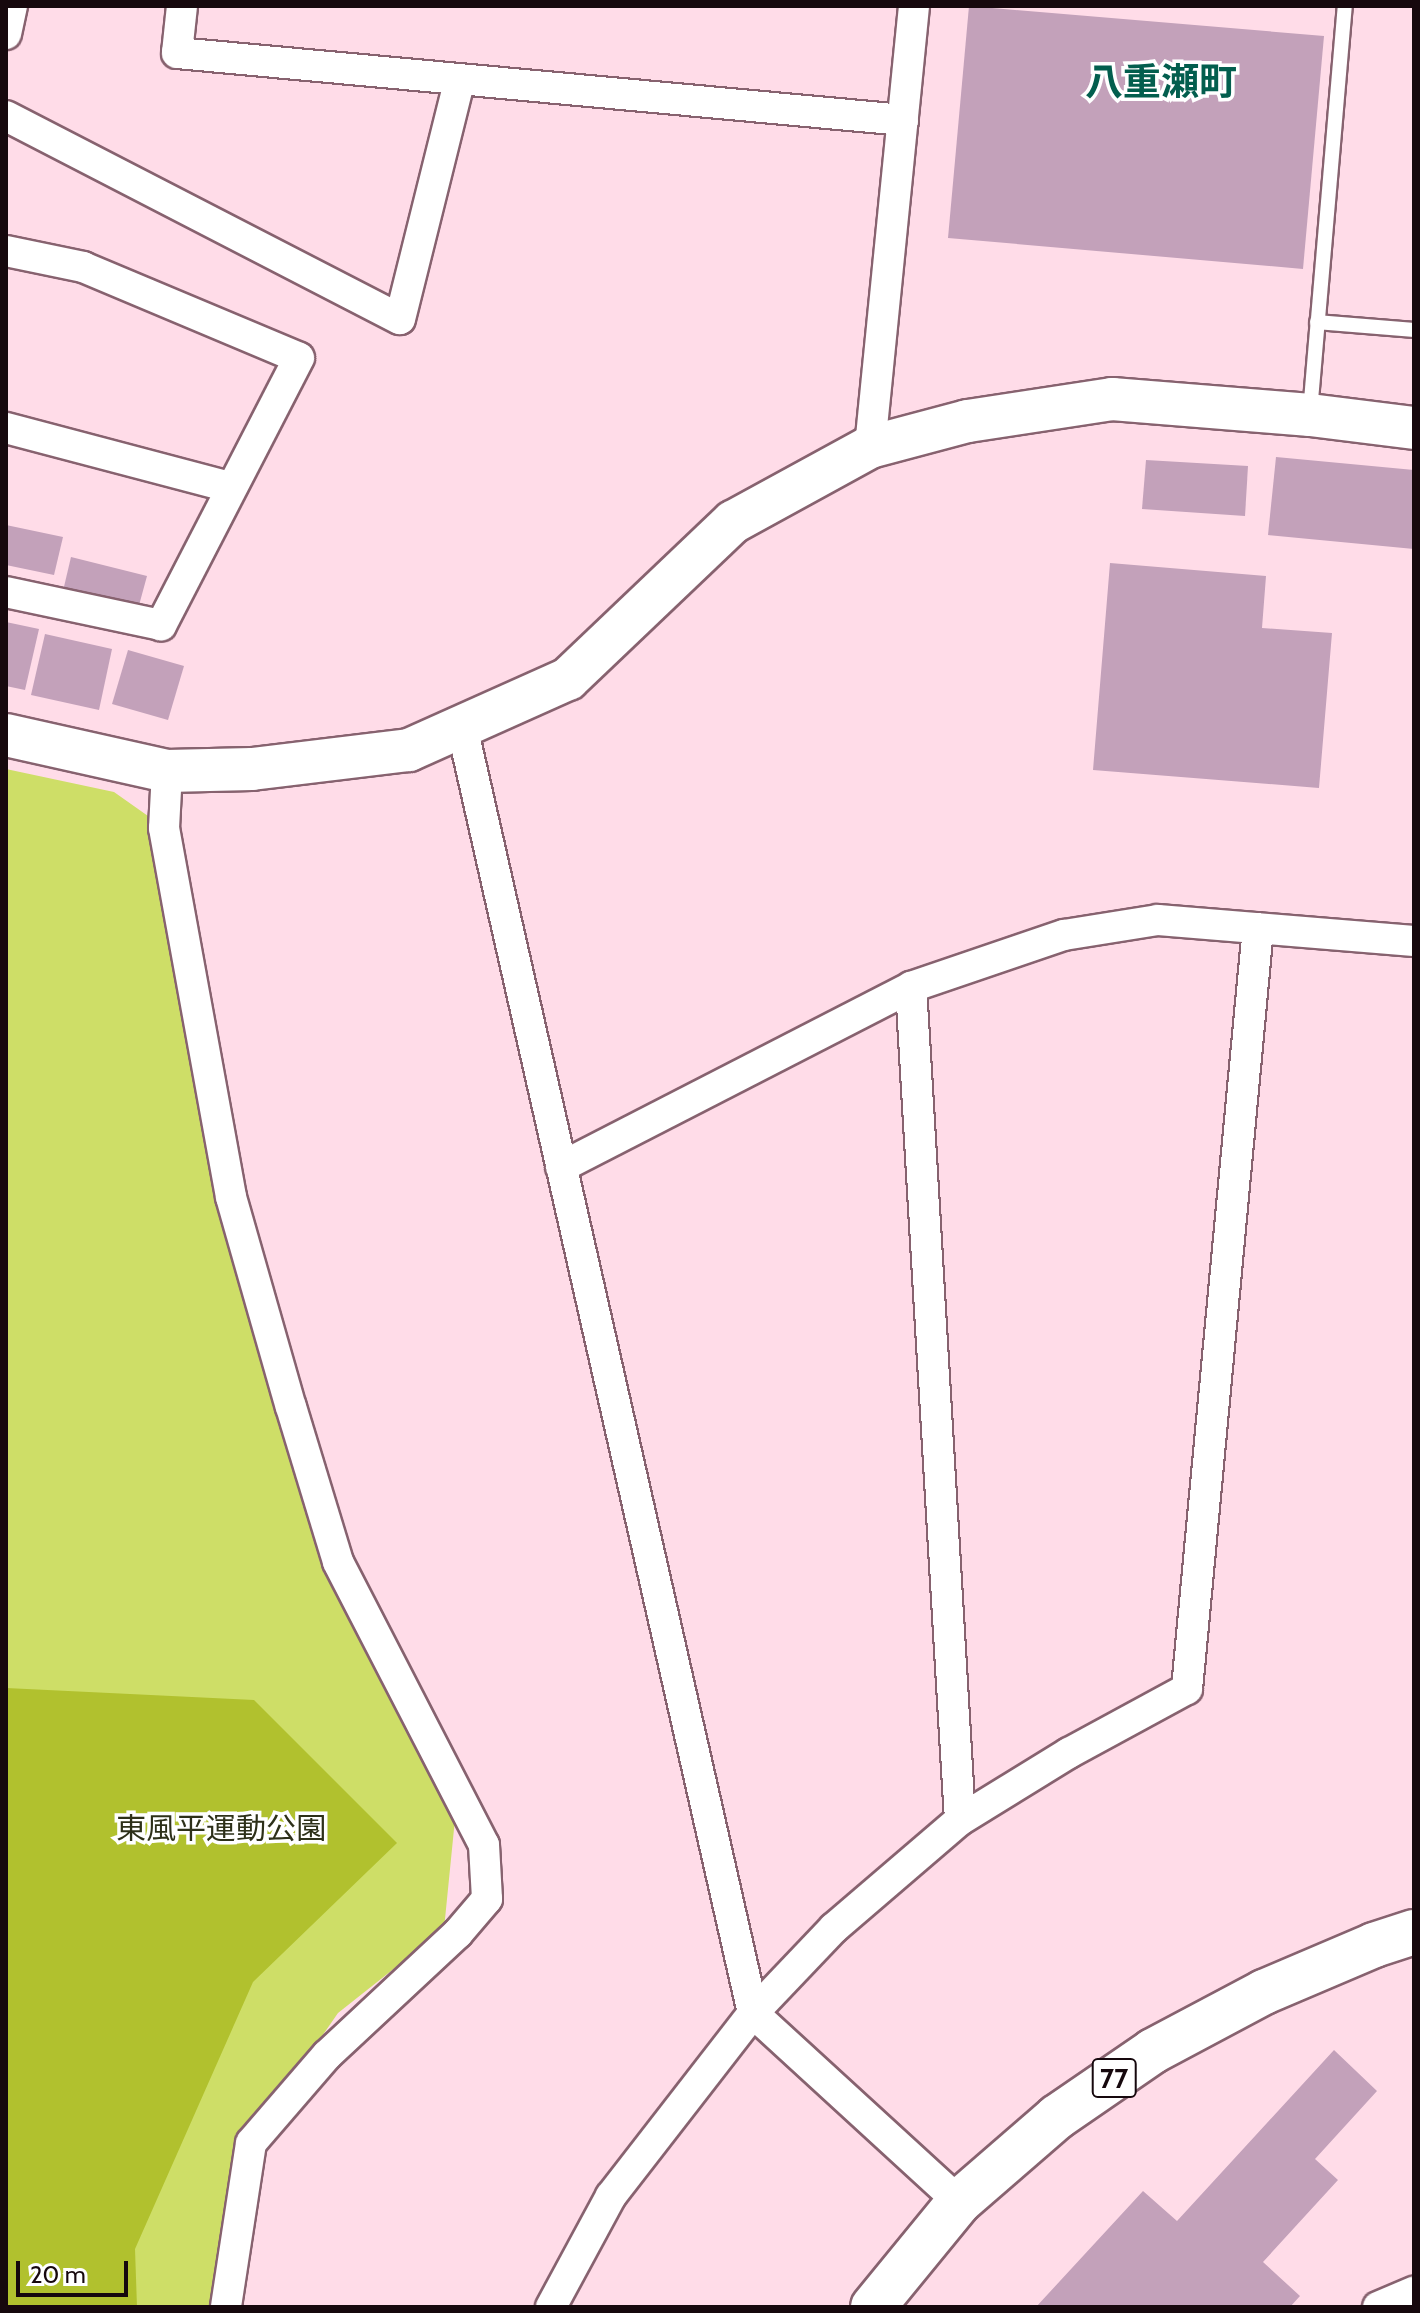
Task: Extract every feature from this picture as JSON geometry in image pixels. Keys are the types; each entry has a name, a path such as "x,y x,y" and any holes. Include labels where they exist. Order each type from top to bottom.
{"main road":[{"name":"77","path":"873,2307 959,2202 1057,2117 1153,2051 1264,1992 1414,1932"}],"street":[{"path":"6,34 12,6"},
{"path":"182,6 177,53 903,120"},
{"path":"870,447 914,6"},
{"path":"6,116 400,319 460,79"},
{"path":"6,251 83,267 299,358 229,487 161,625 6,592"},
{"path":"6,735 167,771 252,769 409,750 568,679 733,522 870,447 968,421 1112,399 1310,415 1414,428"},
{"path":"6,428 229,487"},
{"path":"462,727 753,2013 959,2202"},
{"path":"167,771 164,828 225,1166 291,1407 338,1562 484,1845 487,1899 458,1933 327,2055 251,2143 226,2307"},
{"path":"561,1167 911,987 1064,935 1158,920 1414,941"},
{"path":"551,2307 611,2196 753,2013 834,1928 960,1820 1069,1753 1187,1689 1258,928"},
{"path":"911,987 960,1820"},
{"path":"1378,2307 1414,2292"}],"lane":[{"path":"1310,415 1345,6"},
{"path":"1317,322 1414,330"}],"green space":[{"name":"東風平運動公園","path":"6,769 114,792 165,828 246,1310 338,1562 455,1819 444,1929 338,2013 239,2156 226,2307 6,2307"},
{"path":"6,1688 254,1700 397,1843 253,1982 135,2249 137,2307 6,2307"}],"building":[{"path":"969,6 1324,36 1303,269 948,238"},
{"path":"1276,457 1414,470 1414,549 1268,535"},
{"path":"1146,460 1248,466 1245,516 1142,509"},
{"path":"6,525 63,537 54,575 6,565"},
{"path":"71,557 147,576 138,609 63,591"},
{"path":"1110,563 1266,576 1262,628 1332,633 1319,788 1093,770"},
{"path":"6,622 39,629 25,690 6,686"},
{"path":"45,634 112,649 99,710 31,695"},
{"path":"128,650 184,666 168,720 112,704"},
{"path":"1334,2050 1377,2091 1315,2159 1338,2180 1263,2262 1300,2296 1290,2307 1036,2307 1143,2191 1177,2221"}],"district":[{"name":"八重瀬町","path":"1161,82"}]}
